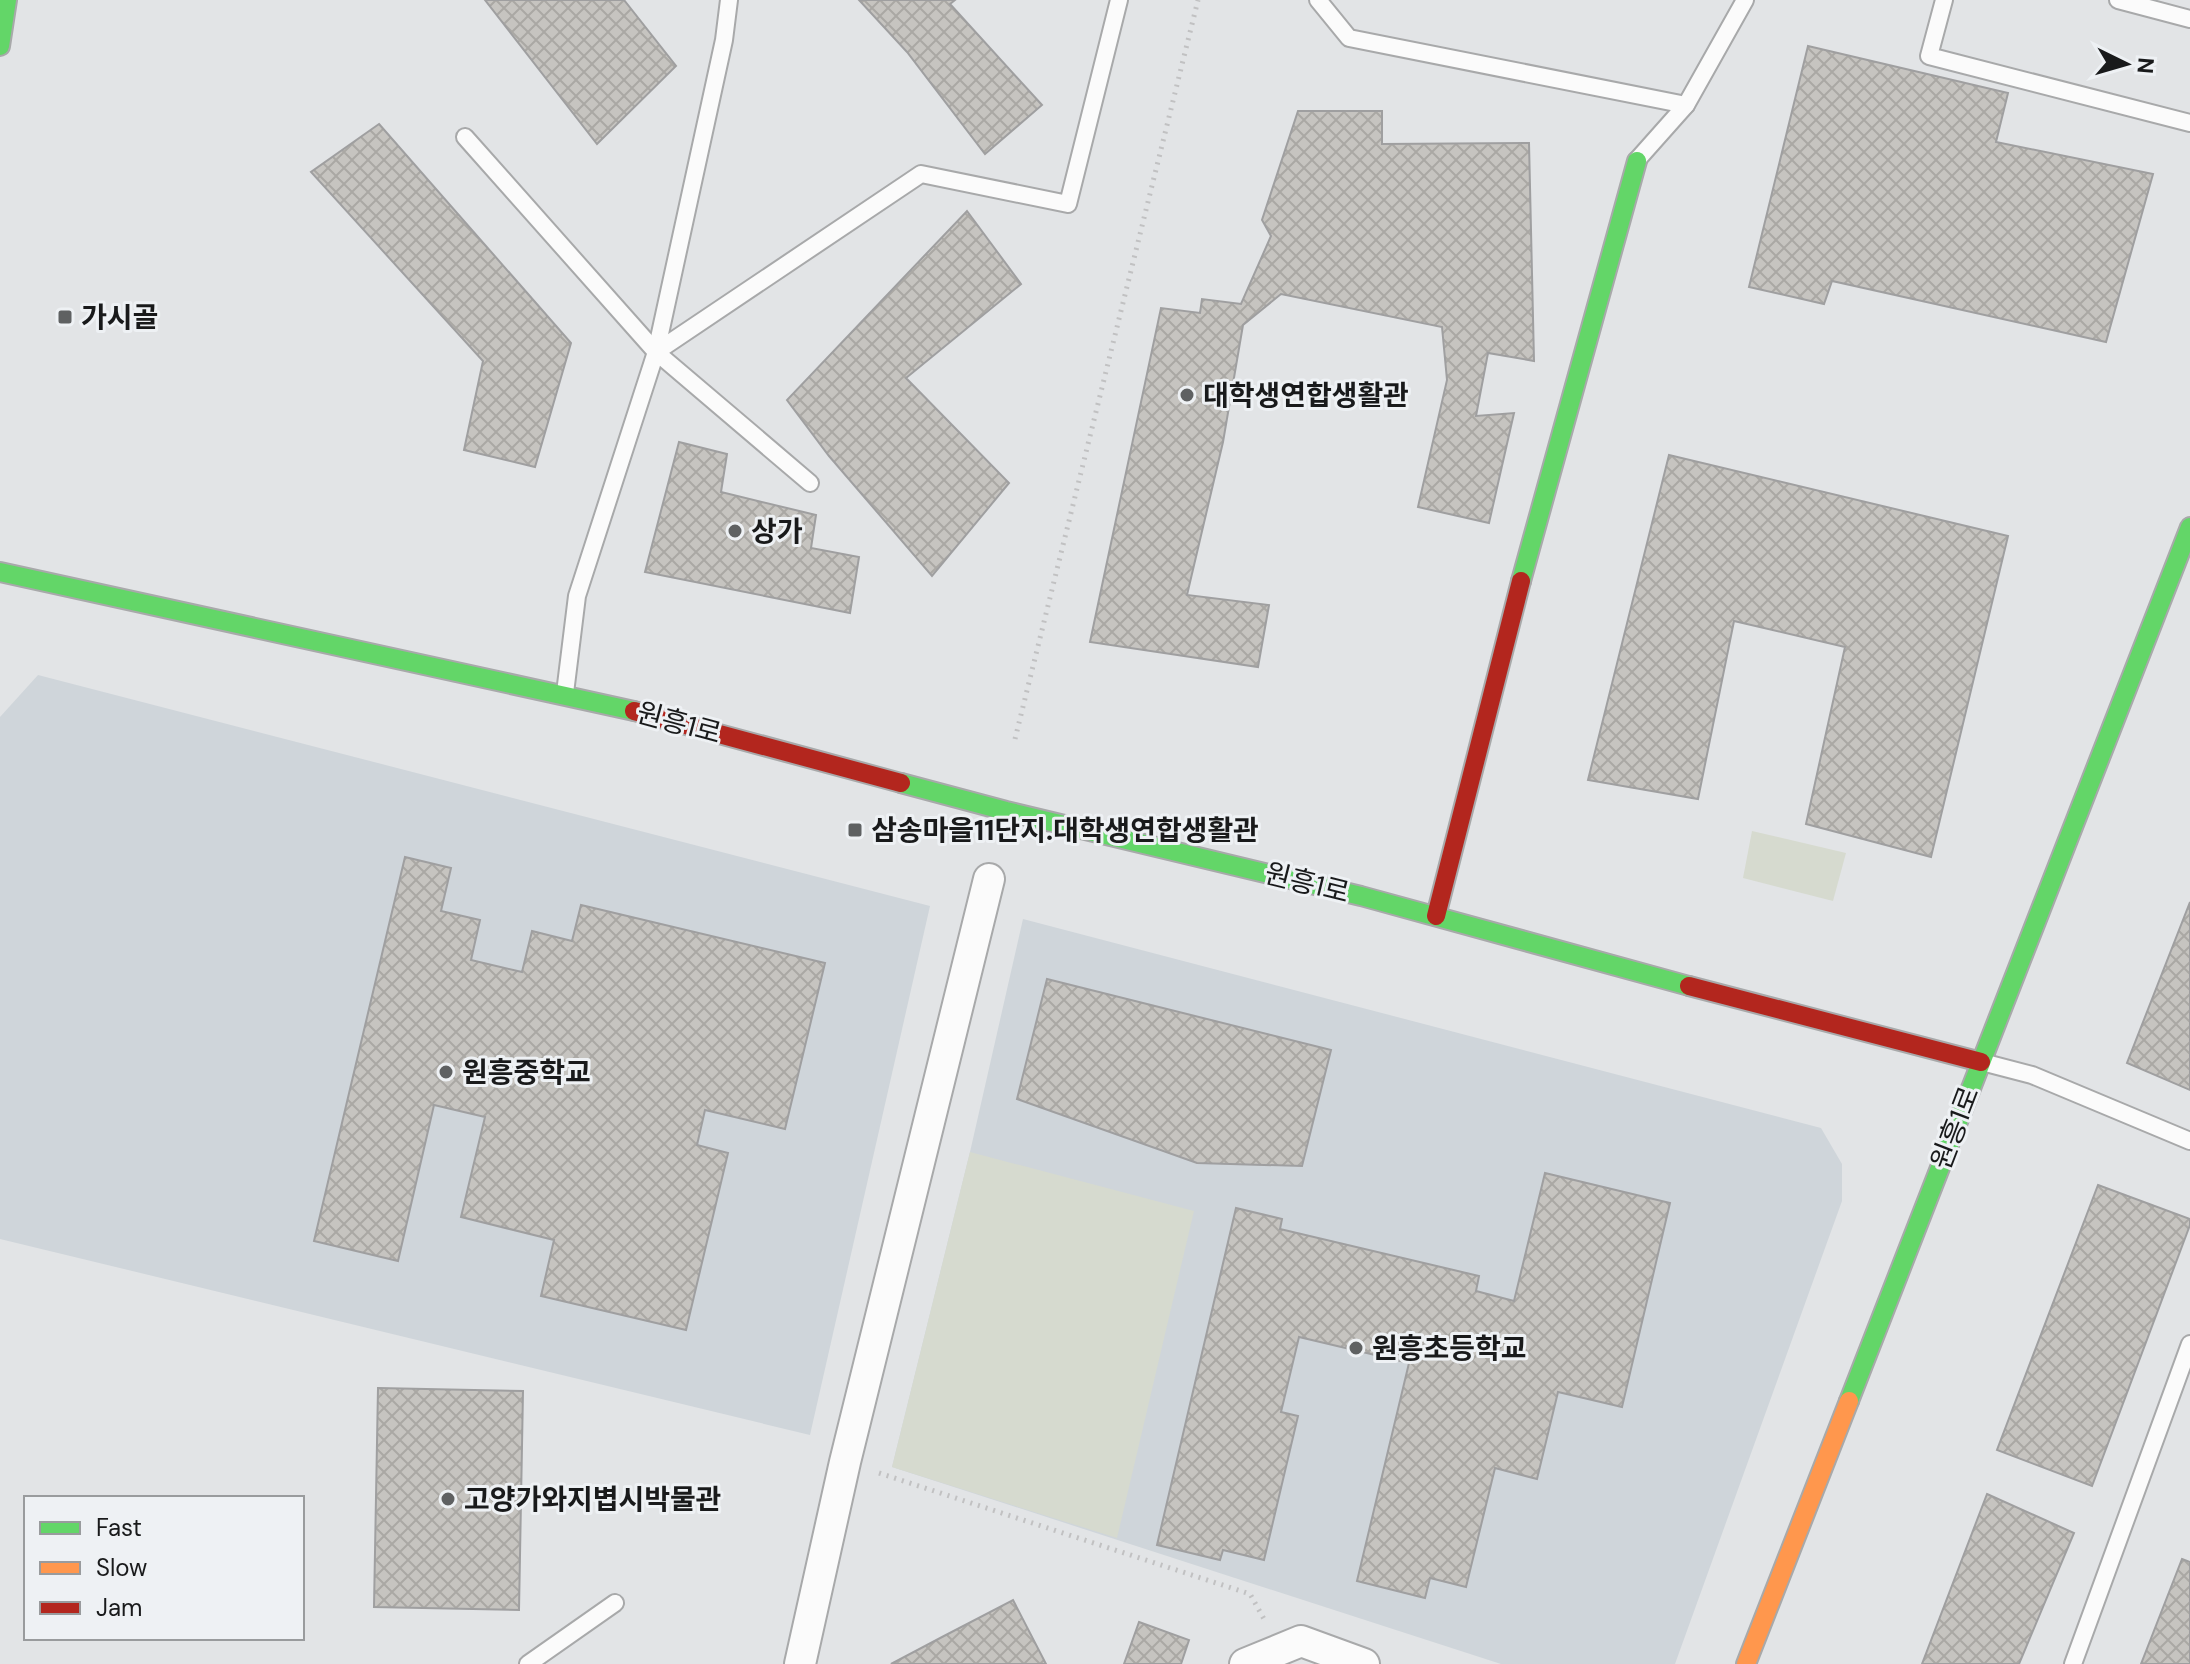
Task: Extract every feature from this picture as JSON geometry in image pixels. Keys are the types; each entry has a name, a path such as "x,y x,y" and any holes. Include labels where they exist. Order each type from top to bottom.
{"street":[{"path":"0,46 7,0"},
{"path":"1436,916 1494,681 1637,161"},
{"path":"1981,1062 2190,527"},
{"name":"원흥1로","path":"0,572 565,695 1006,811 1436,916 1537,946 1981,1062 1746,1664"},
{"path":"800,1664 845,1462 989,879"},
{"path":"1245,1664 1301,1641 1364,1664"}],"lane":[{"path":"565,695 577,596 656,352 724,40 729,0"},
{"path":"656,352 921,174 1068,204 1119,0"},
{"path":"1318,0 1349,38 1686,105"},
{"path":"1637,161 1686,105 1745,0"},
{"path":"1944,0 1929,56 2190,123"},
{"path":"2118,0 2190,19"},
{"path":"465,137 656,352 810,483"},
{"path":"1981,1062 2032,1075 2190,1141"},
{"path":"2073,1664 2190,1344"},
{"path":"528,1664 615,1603"}],"path":[{"path":"1015,739 1198,0"},
{"path":"845,1462 1250,1594 1268,1627"}],"shaded area":[{"name":"원흥중학교","path":"38,675 930,906 810,1435 0,1239 0,717"},
{"path":"1752,831 1846,853 1833,901 1743,878"},
{"name":"원흥초등학교","path":"1023,919 1821,1128 1842,1164 1842,1201 1675,1664 1501,1664 892,1467 970,1152"},
{"path":"970,1152 1194,1211 1117,1538 892,1467"}],"building":[{"path":"485,0 624,0 676,66 597,144"},
{"path":"859,0 955,0 950,4 1042,105 985,154 907,52"},
{"path":"1808,46 2008,93 1996,142 2153,174 2106,342 1832,281 1824,304 1749,287"},
{"name":"대학생연합생활관","path":"1298,111 1382,111 1382,144 1529,143 1534,361 1488,353 1476,416 1514,413 1489,523 1418,507 1447,380 1442,327 1281,294 1243,325 1223,442 1187,595 1269,605 1258,667 1090,642 1161,308 1200,313 1202,299 1241,304 1271,236 1262,220"},
{"path":"379,124 571,343 535,467 464,450 483,361 311,172"},
{"path":"967,211 1021,284 906,378 1009,483 932,576 829,456 787,400"},
{"name":"상가","path":"679,442 727,454 721,492 816,515 811,548 859,557 850,613 645,572"},
{"path":"1669,455 2008,536 1931,857 1806,824 1845,647 1734,621 1698,799 1588,780"},
{"path":"405,857 451,868 441,911 480,920 471,960 522,972 532,931 572,941 581,905 825,963 785,1129 705,1110 697,1145 728,1153 686,1330 541,1296 554,1240 461,1217 485,1117 434,1105 398,1261 314,1241"},
{"path":"2190,902 2190,1090 2127,1063"},
{"path":"1047,979 1331,1050 1302,1166 1197,1163 1017,1099"},
{"path":"1545,1173 1670,1203 1622,1407 1558,1392 1537,1479 1495,1468 1466,1587 1430,1578 1425,1598 1357,1581 1409,1363 1299,1337 1281,1412 1298,1416 1264,1560 1223,1550 1220,1560 1157,1545 1236,1208 1282,1219 1280,1229 1479,1276 1476,1291 1514,1301"},
{"path":"2098,1185 2190,1219 2190,1225 2092,1486 1997,1450"},
{"name":"고양가와지볍시박물관","path":"378,1388 523,1391 519,1610 374,1607"},
{"path":"1987,1494 2074,1533 2019,1664 1922,1664"},
{"path":"2182,1559 2190,1562 2190,1664 2141,1664"},
{"path":"1013,1600 1046,1664 891,1664 944,1636"},
{"path":"1139,1622 1189,1640 1181,1664 1124,1664"}],"traffic: fast":[{"path":"0,46 7,0"},
{"path":"1521,581 1637,161"},
{"path":"1849,1401 2190,527"},
{"path":"0,572 634,711"},
{"path":"901,783 1361,896 1689,986"}],"traffic: slow":[{"path":"1746,1664 1849,1401"}],"traffic: jam":[{"path":"1436,916 1521,581"},
{"path":"634,711 901,783"},
{"path":"1689,986 1981,1062"}],"place":[{"name":"가시골","path":"65,317"},
{"name":"대학생연합생활관","path":"1187,395"},
{"name":"상가","path":"735,531"},
{"name":"삼송마을11단지.대학생연합생활관","path":"855,830"},
{"name":"원흥중학교","path":"446,1072"},
{"name":"원흥초등학교","path":"1356,1348"},
{"name":"고양가와지볍시박물관","path":"448,1499"}]}
